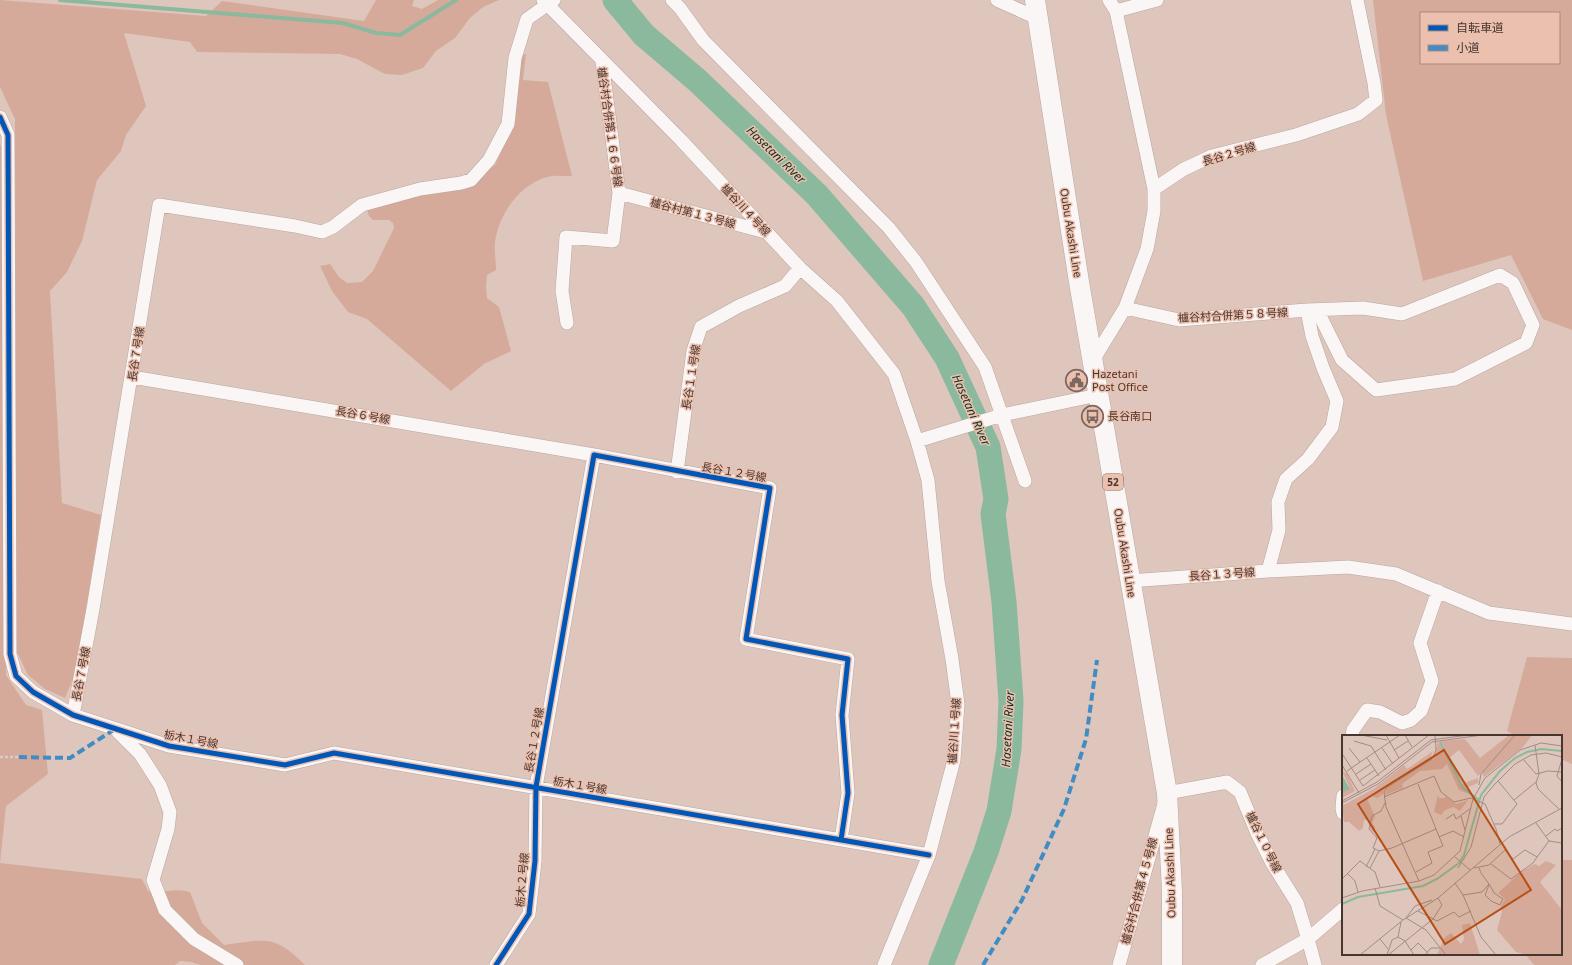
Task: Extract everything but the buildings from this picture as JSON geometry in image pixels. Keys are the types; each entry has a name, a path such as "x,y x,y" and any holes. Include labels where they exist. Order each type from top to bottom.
{"main road":[{"name":"Oubu Akashi Line","path":"1036,9 1092,362 1167,793 1172,891 1172,965"}],"street":[{"path":"672,0 680,8 702,40 889,228 916,262 985,367 1025,480"},
{"path":"997,0 1036,9"},
{"path":"1092,362 1125,308 1147,249 1154,211 1154,189 1112,5 1157,0"},
{"name":"長谷２号線","path":"1154,189 1184,169 1212,156 1296,135 1358,114 1376,100 1374,83 1357,0"},
{"name":"櫨谷川４号線","path":"548,2 602,61 681,140 800,268 837,301 894,374 917,441"},
{"name":"長谷７号線","path":"73,715 93,609 159,204 295,226 322,232 333,227 362,205 414,191 471,180 489,160 508,124 515,58 527,19 548,2"},
{"name":"櫨谷村合併第１６６号線","path":"567,323 562,291 566,237 613,241 619,193 602,61"},
{"name":"栃木１号線","path":"0,117 8,135 10,654 16,676 33,692 73,715 169,746 285,765 334,753 929,855"},
{"name":"櫨谷村第１３号線","path":"619,193 767,232"},
{"name":"長谷１１号線","path":"677,472 693,351 701,327 739,306 785,286 800,268"},
{"name":"櫨谷村合併第５８号線","path":"1125,308 1179,320 1312,310 1363,308 1402,314 1500,275 1513,282 1534,325 1526,343 1455,379 1376,390 1342,360 1312,310"},
{"name":"長谷１３号線","path":"1129,581 1268,571 1279,530 1278,502 1286,480 1308,458 1332,427 1338,401 1323,368 1312,336 1312,310"},
{"name":"長谷６号線","path":"132,376 594,455"},
{"path":"917,441 1002,415 1098,395"},
{"name":"櫨谷川１号線","path":"884,965 929,855 954,760 958,704 952,659 938,582 928,480 917,441"},
{"name":"長谷１２号線","path":"536,787 594,455 677,472 770,488 746,639 848,659 842,715 848,793 841,840"},
{"path":"1268,571 1348,567 1396,574 1489,613 1572,624"},
{"path":"1352,735 1352,730 1367,710 1380,712 1402,723 1412,720 1421,711 1432,681 1420,643 1438,591"},
{"path":"114,729 140,754 160,785 170,812 168,829 153,880 165,910 194,939 237,965"},
{"name":"櫨谷１０号線","path":"1167,793 1227,782 1240,792 1257,834 1272,863 1297,903 1315,965"},
{"name":"栃木２号線","path":"496,965 529,914 534,861 536,787"},
{"name":"櫨谷村合併第４５号線","path":"1118,965 1167,793"},
{"path":"1262,965 1308,939 1342,910"}],"path":[{"path":"0,756 19,757"}],"shaded area":[{"path":"0,0 206,16 222,1 364,21 376,0 414,0 412,6 422,9 438,0 499,0 483,7 470,18 455,38 436,51 423,68 402,75 385,74 357,59 340,54 197,52 190,42 124,33 146,106 126,135 121,151 97,180 82,241 67,272 50,291 62,503 101,515 76,671 65,698 45,689 28,675 17,652 15,119 0,87"},
{"path":"1373,0 1572,0 1572,330 1543,319 1511,255 1423,281 1386,115"},
{"path":"526,54 523,80 548,82 572,176 550,176 537,181 519,194 506,211 497,231 495,242 496,270 487,275 486,287 487,298 499,307 511,351 484,364 451,391 367,319 348,312 332,291 320,266 330,264 339,277 347,283 362,282 373,271 394,228 393,223 389,220 373,220 369,216 366,206 467,185 495,165 516,119 515,87 519,56"},
{"path":"0,144 2,149 6,675 26,705 42,710 48,774 6,806 0,863"},
{"path":"1527,657 1572,658 1572,764 1562,759 1562,735 1514,735 1507,731"},
{"path":"1562,860 1572,860 1572,965 1534,965 1526,955 1562,955"},
{"path":"0,863 142,879 148,891 159,892 179,890 190,892 202,923 224,945 268,941 285,948 305,965 201,965 180,961 175,965 0,965"}],"waterway":[{"path":"60,0 343,23 376,33 400,35 456,0"},
{"name":"Hasetani River","path":"615,0 644,35 698,81 817,195 913,306 947,358 988,447 996,499 993,514 1004,602 1011,701 1009,749 999,811 986,852 941,965"}],"marked path":[{"path":"983,965 1022,900 1064,809 1086,739 1097,660"},
{"path":"19,757 70,758 115,729"}],"cycle path":[{"path":"0,117 8,135 10,654 16,676 33,692 73,715 169,746 285,765 334,753 929,855"},
{"path":"496,965 529,914 535,861 536,787 594,455 770,488 746,639 848,659 842,715 848,793 841,840"}],"place":[{"name":"Hazetani Post Office","path":"1077,380"},
{"name":"長谷南口","path":"1093,416"}]}
